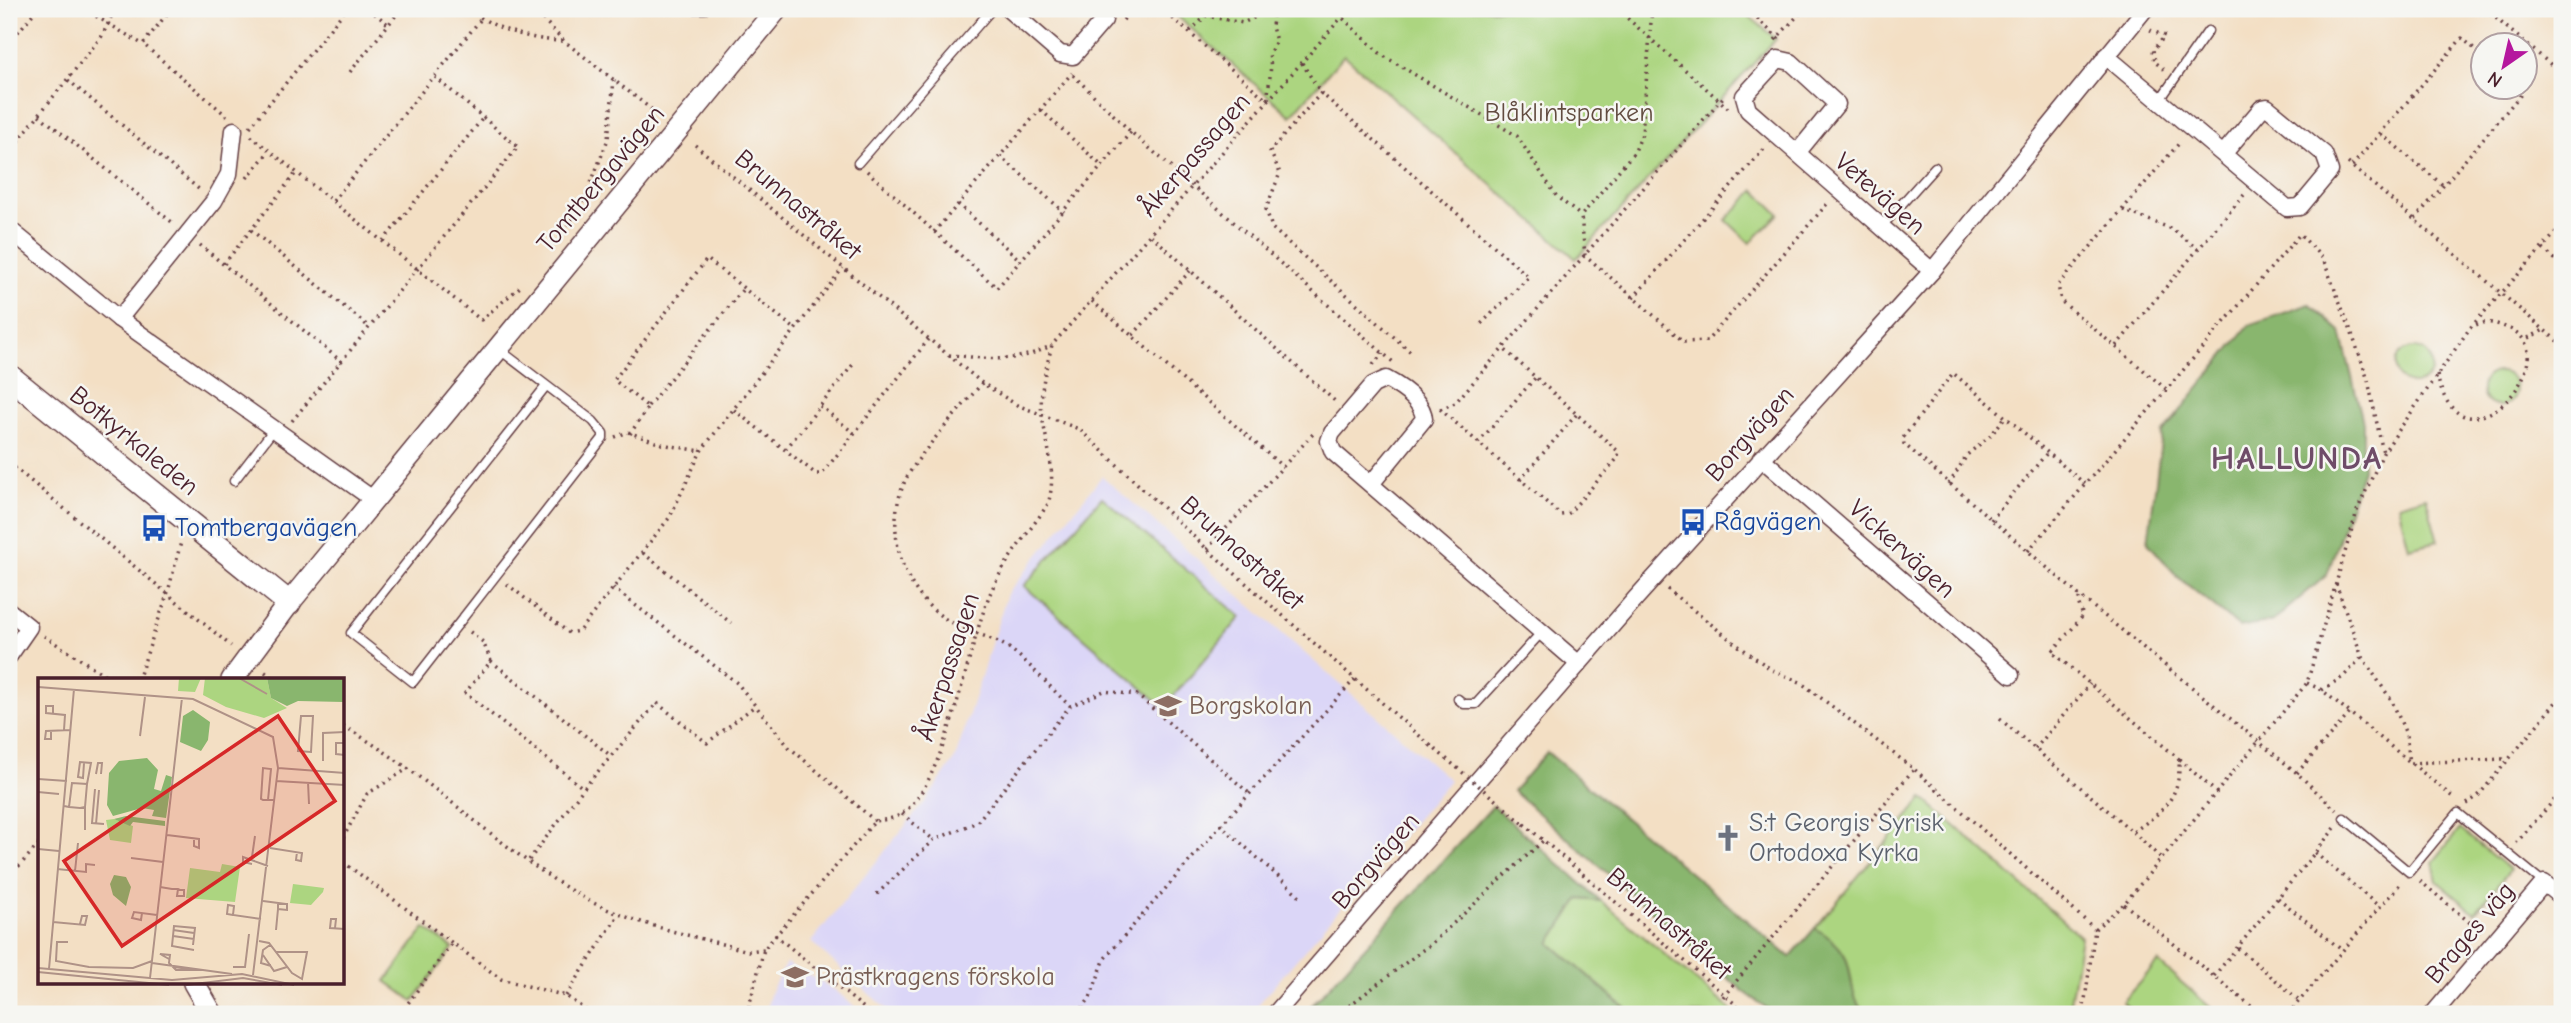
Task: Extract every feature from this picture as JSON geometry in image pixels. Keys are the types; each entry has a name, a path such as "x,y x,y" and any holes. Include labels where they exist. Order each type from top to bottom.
{"main road":[{"name":"Botkyrkaleden","path":"9,376 289,603"}],"street":[{"name":"Tomtbergavägen","path":"233,678 289,603 777,9"},
{"path":"1008,9 1060,54 1073,56 1104,20 1105,9"},
{"name":"Borgvägen","path":"1275,1014 1761,458 1932,271 2145,9"},
{"path":"2106,56 2287,208 2300,207 2330,171 2324,154 2267,107 2262,108 2224,153"},
{"name":"Vetevägen","path":"1797,153 1837,104 1791,62 1778,59 1744,96 1748,110 1881,227 1932,271"},
{"path":"119,319 214,201 229,174 240,130"},
{"path":"9,229 119,319 282,427 374,500"},
{"path":"1371,484 1424,419 1417,402 1386,379 1373,385 1332,433 1329,441 1333,452 1579,664"},
{"name":"Vickervägen","path":"1761,458 2011,675"},
{"path":"9,611 29,627 9,656"},
{"name":"Brages väg","path":"2433,1014 2544,883 2562,898"},
{"path":"195,984 212,1014"}],"lane":[{"path":"691,9 705,9"},
{"path":"858,163 992,9"},
{"path":"2159,101 2208,31"},
{"path":"1881,227 1935,167"},
{"path":"498,348 593,421 603,433 603,438 412,682 351,633 546,386"},
{"path":"233,481 282,427"},
{"path":"1458,698 1464,704 1476,704 1541,634"},
{"name":"Brages väg","path":"2409,872 2458,813 2544,883"},
{"path":"2344,818 2409,872"}],"path":[{"path":"9,43 37,9"},
{"path":"85,9 143,44 220,108 240,130 481,320 526,281"},
{"path":"9,152 102,36 115,9"},
{"path":"143,44 171,9"},
{"path":"240,130 345,9"},
{"path":"369,9 388,24"},
{"path":"350,72 401,9"},
{"path":"469,9 481,19 533,38 564,41"},
{"path":"533,9 564,41 660,116"},
{"path":"1115,29 1133,9"},
{"path":"1162,9 1269,101"},
{"path":"1200,9 1206,16 1243,23 1273,9 1272,27 1276,41 1269,54 1273,69 1269,80 1269,101"},
{"path":"1333,9 1382,55 1517,136 1557,197 1581,216"},
{"name":"Åkerpassagen","path":"902,814 922,793 936,767 974,635 991,590 1048,504 1051,493 1051,449 1042,416 1041,386 1052,345 1349,9"},
{"path":"1440,410 1455,403 1504,349 1720,101 1617,9"},
{"path":"1652,9 1640,143 1581,216 1585,255 1684,342 1707,341 1840,191"},
{"path":"1747,9 1779,39"},
{"path":"2485,9 2562,74"},
{"path":"1189,32 1206,16"},
{"path":"333,201 481,19"},
{"path":"2132,23 2165,36 2153,50 2155,62 2166,71"},
{"path":"2352,167 2462,38 2470,45"},
{"path":"1302,63 1321,93 1529,277 1478,327"},
{"path":"934,232 1071,73 1079,70"},
{"path":"1071,73 1131,132 1401,369"},
{"path":"282,427 369,327 518,146 435,77"},
{"path":"68,80 214,201"},
{"path":"548,253 583,204 608,139 614,80"},
{"path":"1321,93 1270,151 1280,173 1266,209 1272,228 1413,354"},
{"path":"2416,219 2514,102"},
{"path":"1041,110 1104,167"},
{"path":"383,241 483,117"},
{"path":"858,163 997,288 1104,167 1131,132"},
{"path":"2381,134 2444,186"},
{"path":"1633,298 1777,135"},
{"path":"2166,389 2061,301 2057,292 2058,285 2185,136"},
{"name":"Brunnastråket","path":"695,145 982,383 1017,405 1079,429 1207,550 1430,745 1747,1014"},
{"path":"244,181 268,151"},
{"path":"1000,156 1064,212"},
{"path":"2342,158 2562,345"},
{"path":"224,265 296,173"},
{"path":"2116,346 2248,191"},
{"path":"957,203 1021,261"},
{"path":"2123,210 2172,229 2199,250"},
{"path":"2083,1014 2095,929 2124,904 2307,683 2361,501 2383,453 2470,328 2562,226"},
{"path":"251,230 369,327"},
{"path":"1151,234 1339,404 1331,413"},
{"path":"2028,551 2300,234 2323,259 2351,331 2368,380 2383,453"},
{"path":"2543,249 2562,265"},
{"path":"648,407 614,380 707,259 796,329"},
{"path":"496,577 569,633 579,631 670,517 701,451 843,268"},
{"path":"1133,335 1190,271"},
{"path":"631,434 648,407 744,288"},
{"path":"1092,301 1283,467"},
{"path":"2437,375 2442,397 2454,410 2469,417 2498,410 2514,401 2528,377 2533,348 2528,338 2494,323 2481,322 2470,328"},
{"path":"2528,338 2544,330"},
{"path":"734,410 816,474 822,474 929,338"},
{"path":"949,355 1015,359 1031,356 1052,345"},
{"path":"1434,401 1440,410 1561,515 1568,514 1617,459 1619,452 1504,349"},
{"path":"1365,373 1383,353"},
{"path":"786,449 855,362"},
{"path":"2085,484 1953,373 1903,438 1904,444 1949,484 2080,596 2297,773 2344,818 2214,976"},
{"path":"1478,443 1536,377"},
{"path":"982,383 905,480 896,518 896,547 908,577 923,600 942,617 974,635 1003,644 1070,706"},
{"path":"820,406 854,433"},
{"path":"1520,480 1577,414"},
{"path":"1949,484 1967,455 1992,434 2005,417"},
{"path":"1207,550 1315,431"},
{"path":"603,438 631,434 661,444 701,451"},
{"path":"1991,520 2048,453"},
{"path":"9,463 231,646"},
{"path":"139,678 168,592 186,520"},
{"path":"643,553 731,623"},
{"path":"2335,582 2362,657 2392,701 2406,734 2410,763"},
{"path":"613,589 737,683 789,747 875,821"},
{"path":"1667,589 1732,641 1772,670 1800,682 1914,769 2095,929"},
{"path":"2080,596 2078,602 2083,616 2052,652 2217,793"},
{"path":"460,623 483,642 491,661 611,756"},
{"path":"29,627 110,678"},
{"path":"2322,690 2343,677 2362,657"},
{"path":"491,661 465,693 583,789"},
{"path":"265,672 273,678"},
{"path":"1078,1014 1090,998 1105,958 1221,825 1355,679"},
{"path":"2307,683 2322,690 2464,806 2479,795 2562,695"},
{"path":"2035,749 2090,684"},
{"path":"877,894 934,840 977,822 1070,706 1088,695 1104,691 1137,695 1250,794"},
{"path":"529,859 583,789 657,703 707,743 756,705"},
{"path":"2297,773 2350,713"},
{"path":"2000,719 2162,859"},
{"path":"345,727 387,750 577,894 619,914 748,951 764,949"},
{"path":"2133,832 2169,804 2178,784 2179,759"},
{"path":"2410,763 2503,759 2506,762"},
{"path":"345,834 367,794 409,768"},
{"path":"1724,997 1914,769"},
{"path":"2508,853 2562,791"},
{"path":"747,1014 764,949 875,821 902,814 934,840"},
{"path":"1221,825 1301,897"},
{"path":"1338,1014 1432,943 1545,840"},
{"path":"9,877 38,845"},
{"path":"2314,853 2381,908"},
{"path":"345,863 501,979 566,996 591,1014"},
{"path":"2288,1014 2409,872 2493,943"},
{"path":"2278,898 2343,951"},
{"path":"2124,904 2261,1014"},
{"path":"566,996 619,914"},
{"path":"775,935 871,1014"},
{"path":"400,1014 452,943"},
{"path":"2238,948 2299,1000"}],"shaded area":[{"name":"Borgskolan","path":"1102,476 1450,780 1250,1014 892,1014 811,942 928,798 955,759 1007,594"},
{"name":"Prästkragens förskola","path":"786,963 835,990 863,1014 765,1014 771,991"}],"green space":[{"name":"Blåklintsparken","path":"1169,9 1741,9 1776,39 1576,259 1344,55 1291,116"},
{"path":"1755,190 1779,214 1750,243 1726,220"},
{"path":"2310,304 2341,332 2363,422 2363,469 2327,575 2273,621 2239,627 2178,577 2148,543 2162,434 2249,325"},
{"path":"2414,348 2427,353 2432,366 2427,379 2414,384 2401,379 2396,366 2401,353"},
{"path":"2499,372 2511,377 2516,389 2511,401 2499,406 2487,401 2482,389 2487,377"},
{"path":"1102,497 1241,617 1164,707 1024,586"},
{"path":"2426,497 2438,541 2409,548 2398,505"},
{"path":"1547,752 1790,957 1815,928 1831,939 1846,959 1853,990 1864,1014 1775,1014 1743,991 1513,791"},
{"path":"1923,798 2081,937 2068,1014 1864,1014 1853,990 1841,949 1815,928"},
{"path":"1493,806 1601,901 1579,899 1550,943 1632,1014 1304,1014"},
{"path":"2460,829 2510,870 2475,913 2437,881 2433,862"},
{"path":"1579,899 1601,901 1736,1014 1632,1014 1550,943"},
{"path":"425,928 453,948 413,1001 386,981"},
{"path":"2158,962 2218,1014 2136,1014 2122,1002"}],"place":[{"name":"Rågvägen","path":"1693,522"},
{"name":"Tomtbergavägen","path":"154,528"},
{"name":"Borgskolan","path":"1168,706"},
{"name":"S:t Georgis Syrisk Ortodoxa Kyrka","path":"1728,838"},
{"name":"Prästkragens förskola","path":"795,977"}],"district":[{"name":"HALLUNDA","path":"2297,458"}]}
